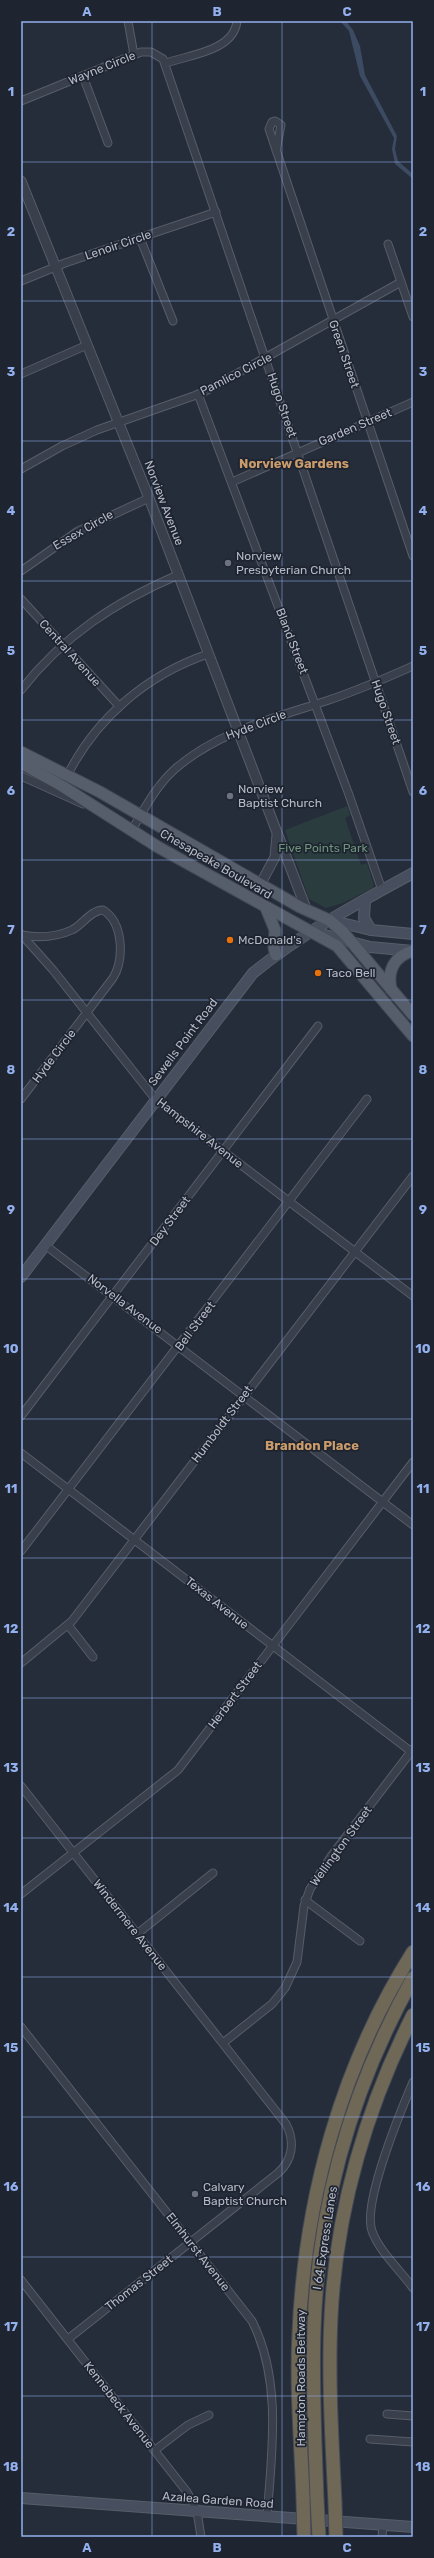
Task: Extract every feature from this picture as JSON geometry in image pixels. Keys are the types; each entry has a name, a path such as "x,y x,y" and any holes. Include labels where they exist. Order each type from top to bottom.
{"highway":[{"name":"Hampton Roads Beltway","path":"304,2537 299,2333 306,2255 316,2189 330,2138 358,2057 383,2004 413,1952"},
{"name":"I 64 Express Lanes","path":"319,2537 314,2330 317,2276 326,2212 346,2133 361,2088 396,2010 413,1978"},
{"path":"336,2537 330,2343 339,2241 352,2178 364,2134 384,2076 413,2015"}],"main road":[{"name":"Chesapeake Boulevard","path":"21,752 68,775 307,911 329,920 371,930 413,934"},
{"name":"Chesapeake Boulevard","path":"21,763 266,908 311,931 354,944 413,951"},
{"name":"Sewells Point Road","path":"21,1277 241,987 276,955 311,931 413,873"},
{"path":"365,900 364,918 371,930"},
{"path":"266,908 275,930 274,948 276,955"},
{"path":"329,920 354,944 413,1015"},
{"path":"311,931 343,951 413,1036"},
{"path":"391,990 390,976 394,962 404,954 413,951"},
{"name":"Azalea Garden Road","path":"21,2498 413,2527"}],"street":[{"path":"128,21 134,55"},
{"path":"166,63 225,42 234,33 237,21"},
{"name":"Wayne Circle","path":"21,101 134,55 151,52 160,56 166,63"},
{"name":"Hugo Street","path":"166,63 413,792"},
{"path":"83,76 108,143"},
{"name":"Green Street","path":"276,151 413,556"},
{"name":"Norview Avenue","path":"22,186 56,266 149,498 277,836 284,846 307,911"},
{"name":"Lenoir Circle","path":"21,281 56,266 216,212"},
{"path":"140,238 173,321"},
{"path":"388,244 413,316"},
{"name":"Pamlico Circle","path":"21,469 62,446 118,422 198,394 266,359 401,282"},
{"path":"21,374 87,345"},
{"name":"Bland Street","path":"198,394 315,704 382,890"},
{"name":"Garden Street","path":"232,482 367,421 413,402"},
{"name":"Essex Circle","path":"21,571 78,531 149,498"},
{"path":"21,690 63,644 86,624 126,599 178,575"},
{"name":"Central Avenue","path":"21,599 119,706"},
{"path":"62,786 95,732 119,706 158,677 208,654"},
{"name":"Hyde Circle","path":"132,830 153,794 174,770 208,745 237,732 376,683 413,666"},
{"path":"21,776 112,818"},
{"name":"Norview Avenue","path":"260,885 275,857 277,836"},
{"name":"Hyde Circle","path":"21,934 47,936 63,933 80,925 96,911 106,912 116,929 120,956 113,978 87,1013 23,1090 21,1099"},
{"name":"Hampshire Avenue","path":"21,934 87,1013 156,1100 413,1296"},
{"name":"Dey Street","path":"21,1416 318,1026"},
{"name":"Bell Street","path":"21,1551 180,1346 367,1099"},
{"name":"Humboldt Street","path":"21,1663 68,1625 413,1176"},
{"name":"Norvella Avenue","path":"45,1245 114,1295 413,1525"},
{"name":"Texas Avenue","path":"21,1453 272,1646 412,1751"},
{"name":"Herbert Street","path":"21,1894 178,1770 413,1462"},
{"path":"68,1625 93,1657"},
{"name":"Wellington Street","path":"223,2043 272,2004 285,1988 297,1962 305,1900 310,1889 332,1855 412,1751"},
{"name":"Windermere Avenue","path":"21,1786 240,2065"},
{"path":"137,1934 213,1873"},
{"path":"305,1900 360,1941"},
{"name":"Elmhurst Avenue","path":"21,2027 252,2321 265,2351 271,2381 272,2429 267,2516"},
{"name":"Thomas Street","path":"68,2339 282,2170 291,2152 291,2137 286,2124 240,2065"},
{"path":"413,2082 388,2148 369,2216 376,2239 413,2288"},
{"name":"Kennebeck Avenue","path":"21,2280 187,2492 197,2511 201,2537"},
{"path":"387,2414 413,2416"},
{"path":"155,2450 188,2425 209,2415"},
{"path":"370,2439 413,2442"},
{"path":"382,2525 382,2537"}],"green space":[{"name":"Five Points Park","path":"347,806 350,815 345,818 361,865 367,863 374,886 343,903 326,908 309,899 285,830"}],"water":[{"path":"340,21 346,21 353,30 360,46 365,75 397,136 395,149 398,161 413,174 413,179 395,164 392,149 394,138 360,76 349,31"}],"place":[{"name":"Norview Presbyterian Church","path":"228,563"},
{"name":"Norview Baptist Church","path":"230,796"},
{"name":"McDonald's","path":"230,940"},
{"name":"Taco Bell","path":"318,973"},
{"name":"Calvary Baptist Church","path":"195,2194"}],"district":[{"name":"Norview Gardens","path":"294,463"},
{"name":"Brandon Place","path":"312,1445"}]}
